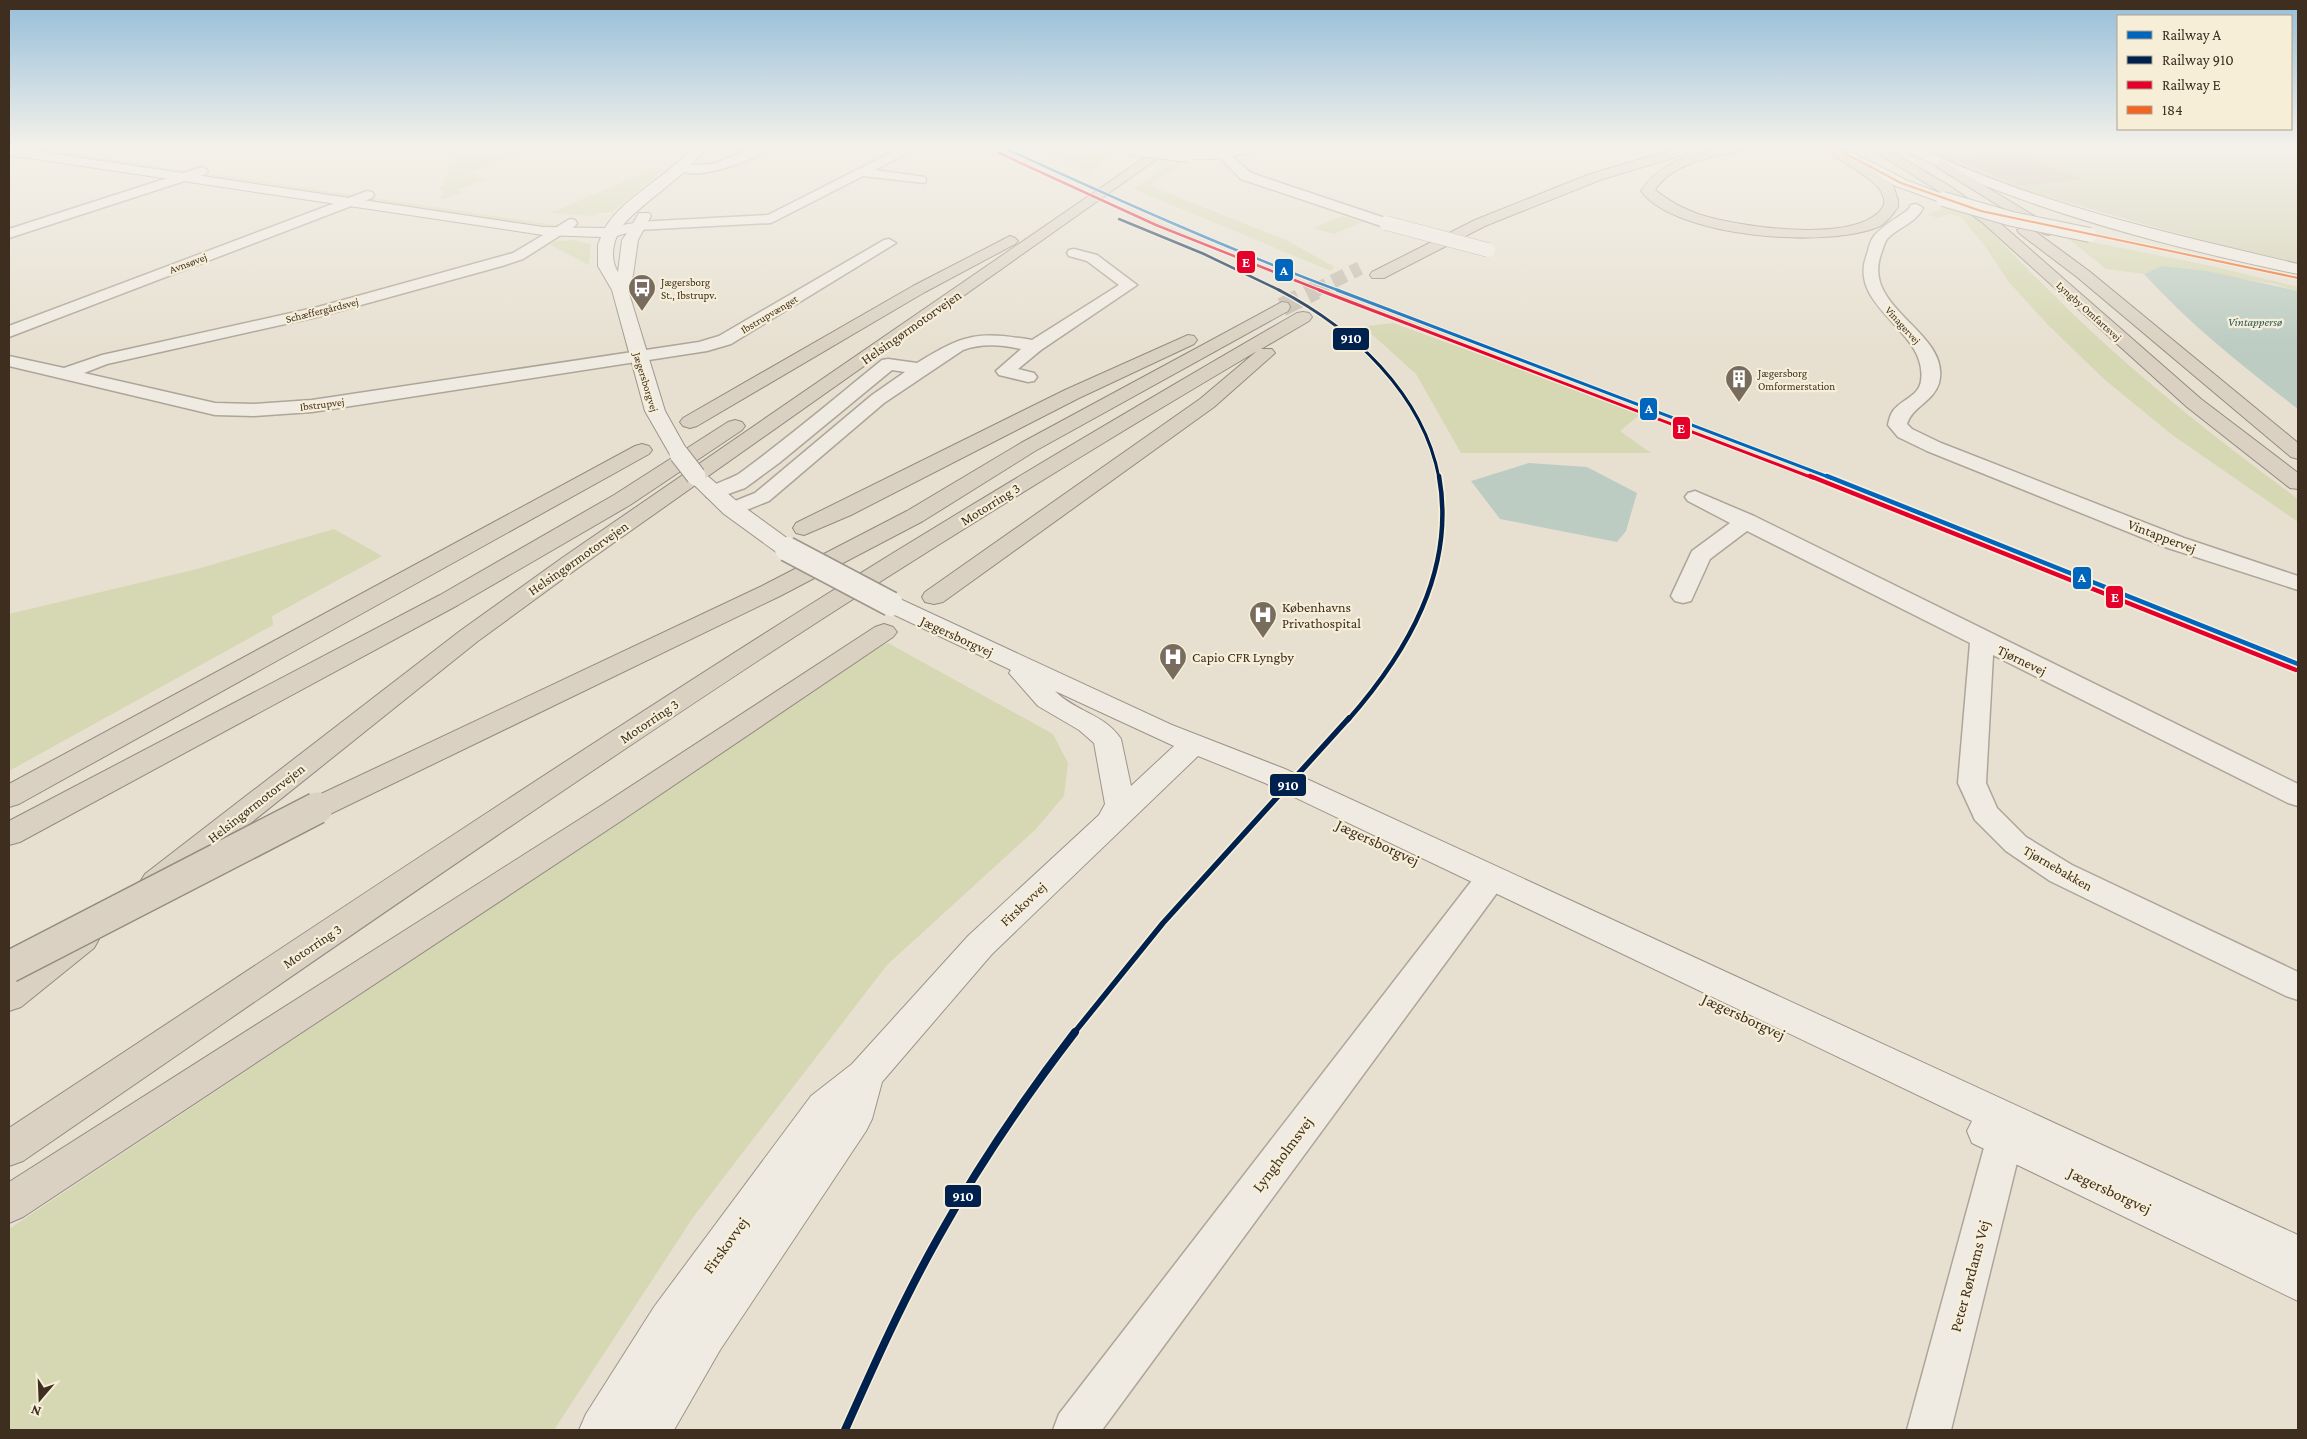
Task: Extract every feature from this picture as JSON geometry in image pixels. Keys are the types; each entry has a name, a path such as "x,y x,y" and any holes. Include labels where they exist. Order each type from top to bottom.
{"highway":[{"name":"Helsingørmotorvejen","path":"9,834 449,600 622,500 1053,214"},
{"name":"Helsingørmotorvejen","path":"9,997 469,636 1072,214"},
{"path":"1368,264 1469,214"},
{"path":"1378,275 1473,226 1501,214"},
{"path":"1682,214 1731,227 1792,234 1829,234 1853,231 1877,221 1882,214"},
{"name":"Lyngby Omfartsvej","path":"1980,214 2194,404 2298,483"},
{"name":"Lyngby Omfartsvej","path":"2000,214 2090,280 2296,452"},
{"path":"2021,214 2056,236 2166,326 2296,452"},
{"path":"690,422 920,289 1020,236"},
{"path":"888,364 974,292 1004,262"},
{"path":"804,528 852,506 1072,394 1189,340 1292,312"},
{"path":"934,597 1206,403 1270,350 1292,312"},
{"name":"Motorring 3","path":"9,967 317,808 797,577 915,516 1028,448 1292,312"},
{"name":"Motorring 3","path":"9,1149 680,700 893,564 1139,413 1292,312"},
{"path":"9,797 642,450"},
{"path":"9,1204 593,825 895,617"}],"street":[{"path":"9,234 69,214"},
{"name":"Avnsøvej","path":"9,332 316,214"},
{"path":"430,214 556,233 637,226 771,219 780,214"},
{"path":"498,214 613,228"},
{"path":"613,228 627,214"},
{"name":"Jægersborgvej","path":"620,290 625,275 630,240 645,214"},
{"path":"1360,214 1488,250"},
{"name":"Vinagervej","path":"1911,214 1880,238 1871,262 1871,277 1876,290 1886,307 1926,351 1930,365 1930,382 1923,396 1900,413 1897,425 1905,433 1934,447 2028,483"},
{"path":"1993,214 2012,220 2180,252 2298,278"},
{"path":"2081,214 2298,269"},
{"name":"Schæffergårdsvej","path":"65,374 102,360 321,311 496,263 518,256 570,223"},
{"name":"Jægersborgvej","path":"613,228 606,240 606,267 609,277 620,290 638,358 667,436 696,476 732,509 781,545 895,617 1008,660 1193,745 1247,779 1486,884 2007,1131 2298,1280"},
{"name":"Ibstrupvænget","path":"638,358 701,347 725,340 889,243"},
{"path":"1028,377 1005,370 1035,346 1129,285 1092,258 1074,253"},
{"path":"732,509 762,497 872,404 920,369 957,346 976,340 1001,340 1035,346"},
{"name":"Ibstrupvej","path":"9,361 215,409 254,410 312,406 638,358"},
{"path":"712,492 738,484 772,459 888,364 920,369"},
{"path":"642,450 690,422"},
{"name":"Vintappervej","path":"2028,483 2176,543 2298,583"},
{"name":"Tjørnevej","path":"1695,497 2298,796"},
{"path":"1683,596 1700,556 1746,521"},
{"path":"781,545 804,528"},
{"path":"895,617 934,597"},
{"name":"Tjørnebakken","path":"1982,640 1972,783 1985,813 2016,844 2062,873 2298,987"},
{"path":"1008,660 1048,700 1089,724 1107,739 1120,804 1112,820"},
{"name":"Firskovvej","path":"602,1430 670,1322 824,1108 865,1075 980,945 1193,745"},
{"name":"Lyngholmsvej","path":"1075,1430 1486,884"},
{"name":"Firskovvej","path":"648,1430 705,1336 853,1119 865,1075"},
{"name":"Jægersborgvej","path":"2007,1131 2298,1256"},
{"name":"Peter Rørdams Vej","path":"1929,1430 2007,1131"}],"green space":[{"path":"444,214 482,214 557,226 550,229"},
{"path":"566,214 596,214 591,216"},
{"path":"1136,214 1140,214 1228,252 1477,346 1259,269 1147,221"},
{"path":"1194,214 1221,214 1286,240 1334,267 1331,271"},
{"path":"1929,214 1949,214 1939,218 1927,215"},
{"path":"1950,214 1969,214 1981,222 2075,316 2139,374 2298,499 2298,522 2171,434 2104,379 2046,323 2008,281 1985,246 1960,216"},
{"path":"2108,214 2298,214 2298,265"},
{"path":"1342,216 1362,222 1334,234 1313,228"},
{"path":"2066,237 2212,266 2298,287 2298,291 2274,284 2161,266 2144,274 2106,269"},
{"path":"574,240 591,244 589,265 550,245 555,241"},
{"path":"1393,323 1643,412 1620,431 1651,453 1461,453 1416,374 1366,329 1367,326"},
{"path":"334,529 382,556 272,616 273,625 9,771 9,614 197,569"},
{"path":"888,643 1053,734 1068,763 1064,796 1035,830 887,965 694,1216 554,1430 9,1430 9,1229 629,816 877,647"}],"water":[{"name":"Vintappersø","path":"2161,266 2207,271 2298,291 2298,409 2199,328 2144,274"},
{"path":"1529,463 1587,467 1637,493 1626,531 1617,542 1500,519 1471,481"}],"tunnel":[{"path":"1282,307 1360,268"}],"rail line":[{"name":"E","path":"1132,214 1235,258 1874,501 2296,670"},
{"name":"A","path":"1148,214 1237,252 1876,495 2298,664"},
{"name":"910","path":"845,1430 883,1346 924,1263 975,1176 1020,1108 1117,977 1203,877 1341,727 1394,662 1420,615 1437,564 1442,529 1443,501 1439,474 1431,448 1420,422 1395,383 1365,349 1329,320 1289,295 1247,273 1119,219"}],"transit line":[{"name":"184","path":"1996,214 2298,278"}],"place":[{"name":"Jægersborg St., Ibstrupv.","path":"642,312"},
{"name":"Jægersborg Omformerstation","path":"1739,403"},
{"name":"Københavns Privathospital","path":"1263,639"},
{"name":"Capio CFR Lyngby","path":"1173,681"}]}
